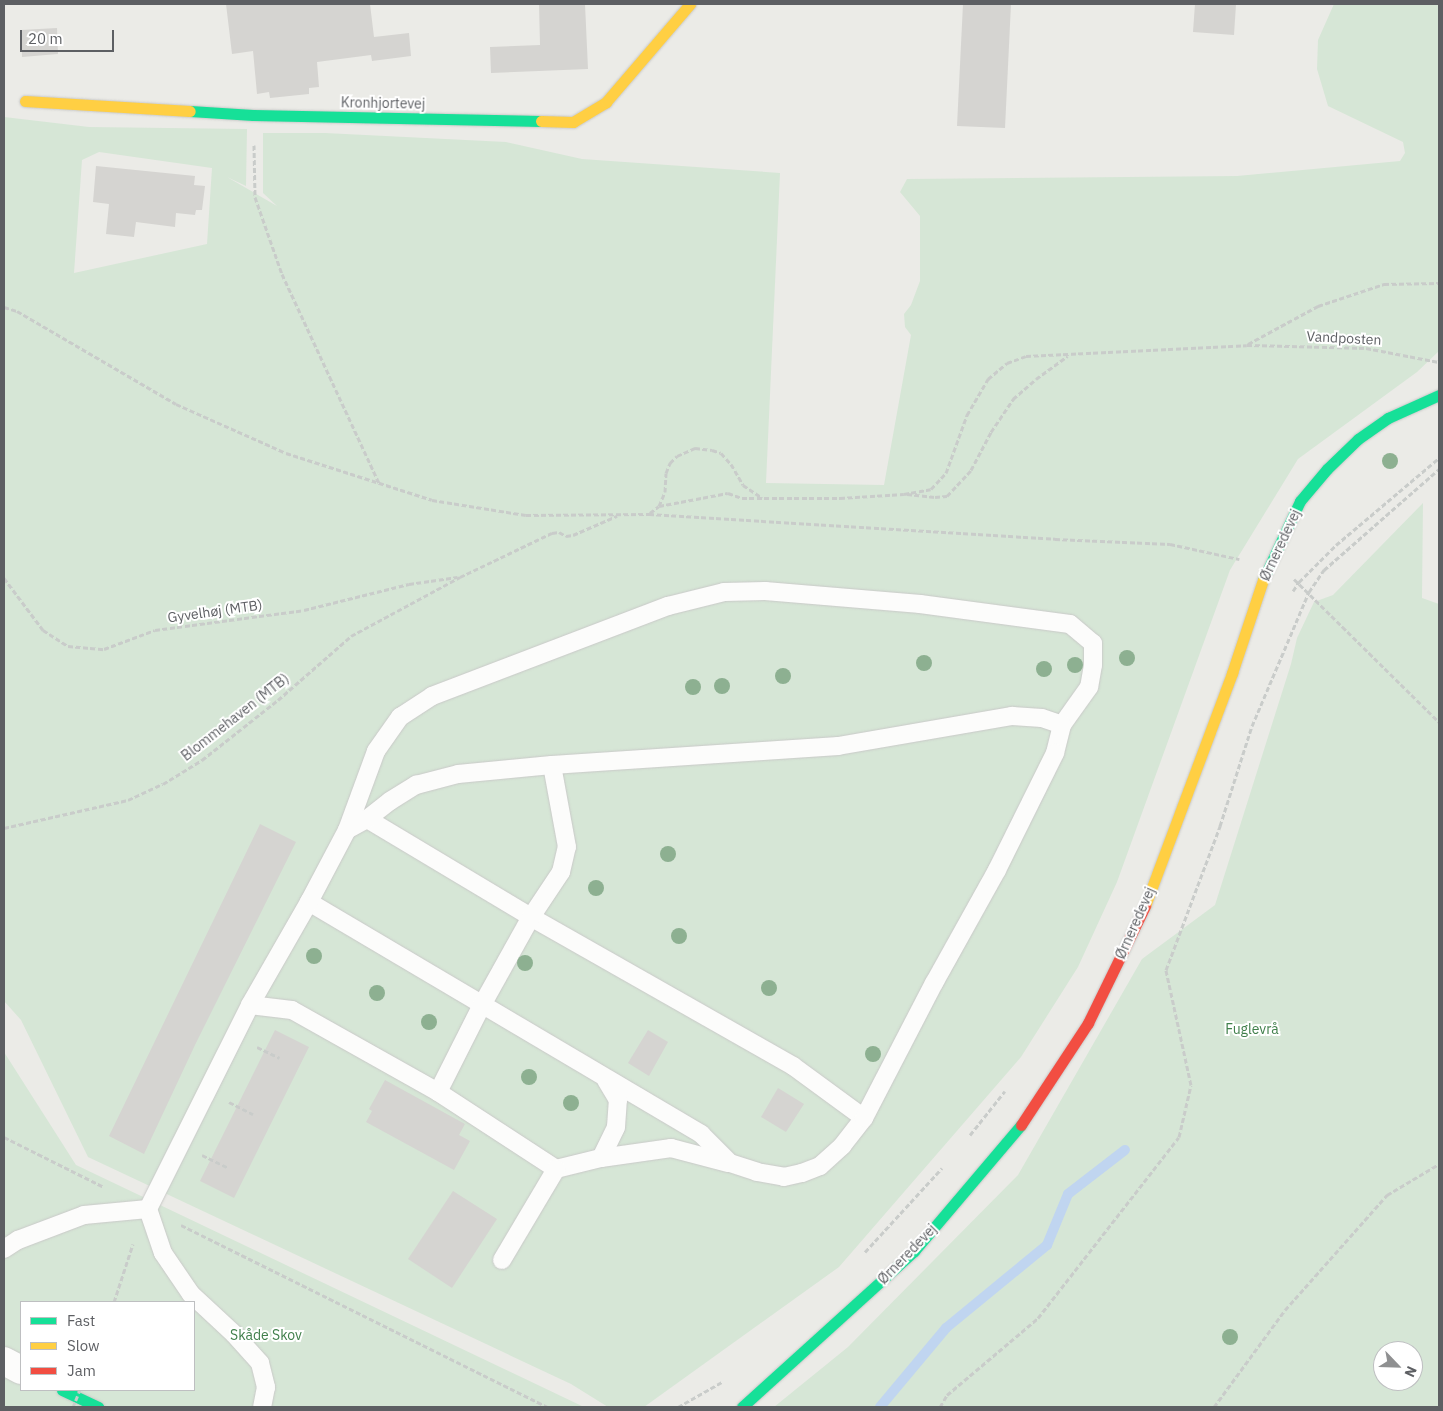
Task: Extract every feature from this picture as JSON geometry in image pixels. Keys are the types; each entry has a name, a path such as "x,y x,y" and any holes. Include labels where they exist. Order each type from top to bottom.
{"street":[{"name":"Kronhjortevej","path":"25,101 253,115 573,122 606,102 690,4"},
{"name":"Ørneredevej","path":"742,1407 914,1251 1020,1126 1088,1023 1142,913 1232,673 1268,566 1300,501 1327,469 1358,439 1388,418 1439,395"},
{"path":"4,1361 20,1369"},
{"path":"64,1391 98,1407"}],"lane":[{"path":"262,1407 266,1387 260,1363 234,1334 191,1294 164,1253 148,1209 250,1004 309,902 347,830 376,752 400,718 432,696 668,606 724,592 765,591 920,604 1070,624 1093,643 1093,665 1089,687 1062,725 1055,753 997,870 934,983 864,1118 842,1146 820,1166 784,1177 757,1172 671,1148 601,1158 556,1169 502,1260"},
{"path":"347,830 367,819 390,800 416,785 458,774 552,765 838,746 1012,716 1042,718 1062,725"},
{"path":"438,1092 482,1005 531,917 562,872 567,847 552,765"},
{"path":"367,819 531,917 793,1066 864,1118"},
{"path":"309,902 701,1134 730,1164"},
{"path":"250,1004 292,1010 438,1092 556,1169"},
{"path":"601,1158 616,1127 618,1100 604,1078"},
{"path":"4,1250 18,1240 84,1215 148,1209"}],"path":[{"path":"253,115 255,198 282,274 379,484"},
{"path":"1247,345 1318,306 1384,284 1439,283"},
{"path":"4,307 17,311 176,404 286,453 432,500 526,515 649,514 1055,539 1170,544 1268,566"},
{"name":"Vandposten","path":"904,494 931,488 946,473 968,415 988,379 1007,364 1026,356 1068,356 1247,345 1366,348 1439,362"},
{"path":"649,514 659,506 728,493 742,498 840,498 904,494 935,497 947,496 971,470 991,432 1013,399 1036,379 1068,356"},
{"path":"659,506 665,492 666,473 670,463 677,456 695,448 721,453 731,464 743,485 762,498"},
{"path":"940,1407 948,1395 1038,1318 1179,1137 1191,1085 1166,970 1220,826 1252,726 1309,592 1324,570 1439,469"},
{"path":"460,577 552,533 559,532 566,536 573,535 620,515"},
{"name":"Gyvelhøj (MTB)","path":"4,578 43,630 68,646 104,649 155,630 304,610 409,584 460,577"},
{"name":"Blommehaven (MTB)","path":"4,828 128,800 163,784 217,748 278,700 351,636 460,577"},
{"path":"1309,592 1439,722"},
{"path":"967,1140 1008,1087"},
{"path":"4,1137 106,1187"},
{"path":"1214,1407 1285,1310 1386,1195 1439,1164"},
{"path":"861,1256 943,1167"},
{"path":"114,1301 128,1257 148,1209 548,1407"},
{"path":"678,1407 725,1380"},
{"path":"72,1407 80,1391"}],"green space":[{"path":"1334,4 1439,4 1439,351 1417,372 1298,459 1230,570 1117,882 1078,967 1021,1057 839,1267 644,1407 608,1407 571,1384 88,1157 21,1020 4,1001 4,117 89,127 247,129 246,186 227,177 277,206 263,193 263,133 325,133 506,142 582,159 780,173 766,483 884,485 911,335 905,327 904,314 911,305 920,281 920,216 900,192 907,179 1237,176 1400,161 1405,153 1403,142 1328,106 1317,69 1318,40","holes":["99,152 212,168 207,244 74,273 82,160"]},
{"name":"Fuglevrå","path":"1423,503 1422,598 1439,604 1439,1407 774,1407 848,1347 1018,1175 1142,959 1215,905 1291,664 1297,638 1314,602 1333,595"},
{"name":"Skåde Skov","path":"4,1052 76,1165 584,1407 4,1407"}],"building":[{"path":"226,4 370,4 374,37 409,33 411,56 372,61 371,55 317,62 319,87 309,88 309,94 270,98 269,92 257,94 253,51 232,54"},
{"path":"539,4 585,4 588,69 491,73 490,47 540,45"},
{"path":"963,4 1011,4 1005,128 957,126"},
{"path":"1195,4 1236,4 1234,35 1193,32"},
{"path":"57,28 58,54 22,57 21,30"},
{"path":"96,166 195,176 194,185 205,186 202,210 196,210 195,215 176,213 175,227 136,222 134,237 106,234 109,204 93,202"},
{"path":"260,824 296,842 195,1045 144,1154 109,1136"},
{"path":"275,1030 309,1047 234,1198 200,1181"},
{"path":"648,1030 668,1042 649,1076 628,1063"},
{"path":"385,1080 465,1124 459,1135 470,1141 454,1170 366,1122 372,1111 369,1109"},
{"path":"778,1088 804,1104 786,1132 761,1117"},
{"path":"453,1191 497,1219 452,1288 408,1259"}],"waterway":[{"path":"880,1407 946,1328 1047,1245 1068,1194 1125,1150"}],"traffic: fast":[{"path":"190,111 253,115 541,121"},
{"path":"1263,580 1300,501 1327,469 1358,439 1388,418 1439,395"},
{"path":"742,1407 914,1251 1021,1125"},
{"path":"64,1391 98,1407"}],"traffic: slow":[{"path":"541,121 573,122 606,102 690,4"},
{"path":"25,101 190,111"},
{"path":"1145,906 1232,673 1263,580"}],"traffic: jam":[{"path":"1021,1125 1088,1023 1145,906"}]}
